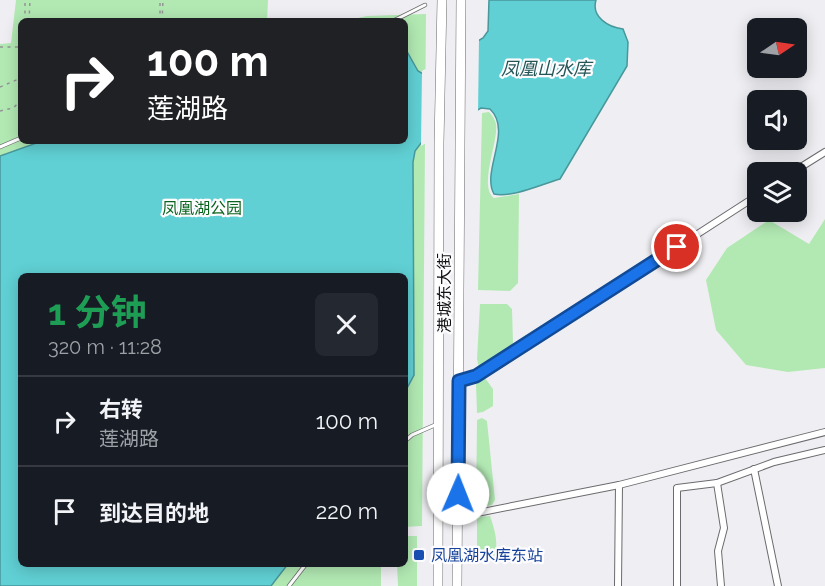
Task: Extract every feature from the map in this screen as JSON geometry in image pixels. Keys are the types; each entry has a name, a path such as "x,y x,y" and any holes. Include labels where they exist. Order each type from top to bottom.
{"main road":[{"name":"港城东大街","path":"438,586 439,143 442,0"},
{"name":"港城东大街","path":"457,586 461,0"}],"street":[{"path":"807,163 825,152"},
{"path":"459,381 476,376 747,202"},
{"path":"458,517 619,485 825,432"},
{"path":"677,586 677,488 717,483 774,462 825,450"},
{"path":"754,469 778,586"},
{"path":"717,483 724,528 718,551 721,586"},
{"path":"618,586 619,485"}],"lane":[{"path":"399,18 425,5"},
{"path":"0,147 18,139"},
{"path":"408,438 439,424"},
{"path":"289,586 304,567"}],"path":[{"path":"25,0 25,18"},
{"path":"29,18 30,0"},
{"path":"161,0 161,18"},
{"path":"0,47 18,47"},
{"path":"0,87 18,79"},
{"path":"0,111 13,108 18,104"}],"green space":[{"name":"凤凰山水库","path":"16,0 268,0 267,18 18,18 18,144 408,144 408,18 358,18 426,14 422,526 408,527 408,273 18,273 18,567 381,567 381,586 0,586 0,44 11,43"},
{"path":"489,112 496,124 488,174 490,192 494,198 519,194 518,283 510,291 478,290 482,113"},
{"path":"825,219 825,368 788,372 746,365 716,330 706,280 727,248 766,222 772,222 809,244"},
{"path":"480,304 507,304 512,309 513,343 499,357 479,369 477,359"},
{"path":"485,378 493,389 493,406 477,413 476,384"},
{"path":"482,418 487,421 495,500 492,505 476,508 477,420"},
{"path":"490,516 496,537 494,558 477,558 477,517"},
{"path":"408,536 417,536 417,586 398,586 397,567 408,567"}],"water":[{"name":"凤凰山水库","path":"489,0 596,0 598,16 612,26 623,29 628,42 627,66 560,179 518,192 494,194 491,174 499,128 490,109 481,108 421,143 415,151 413,162 414,375 408,386 408,273 18,273 18,567 286,567 271,586 0,586 0,156 34,144 408,144 408,53 418,71 423,74 483,38 488,31"}],"pier":[{"path":"479,38 478,113 421,146 422,71"}],"place":[{"name":"凤凰湖水库东站","path":"419,555"}],"route":[{"path":"458,494 459,381 476,376 677,247"}],"park label":[{"name":"凤凰湖公园","path":"202,208"}]}
